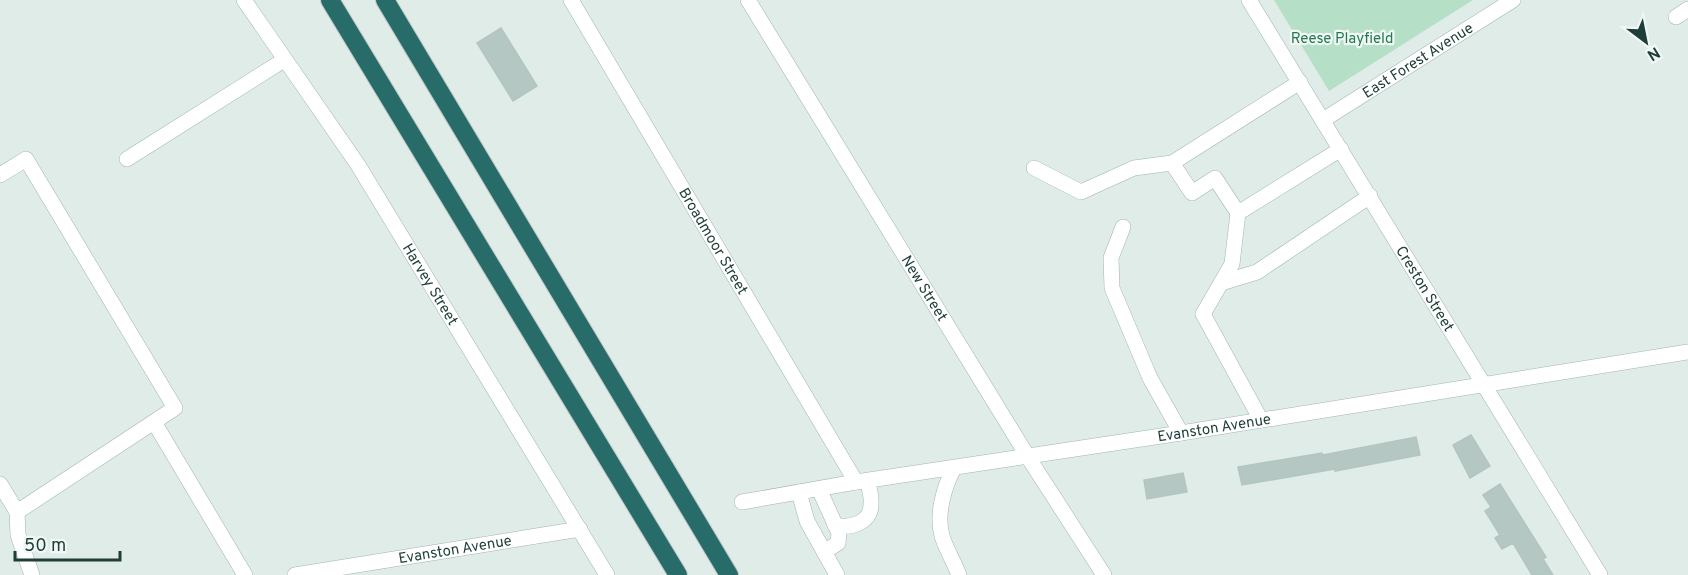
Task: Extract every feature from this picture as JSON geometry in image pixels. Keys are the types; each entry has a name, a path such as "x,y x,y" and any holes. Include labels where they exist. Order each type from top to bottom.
{"highway":[{"path":"330,0 678,575"},
{"path":"385,0 729,575"}],"street":[{"name":"Harvey Street","path":"244,0 358,165 580,529 605,574"},
{"name":"Broadmoor Street","path":"571,0 862,481"},
{"name":"New Street","path":"748,0 1028,457 1104,575"},
{"name":"Creston Street","path":"1250,0 1600,575"},
{"name":"East Forest Avenue","path":"1323,120 1508,1"},
{"path":"127,159 284,60"},
{"path":"1034,168 1082,192 1134,168 1172,163 1300,82"},
{"path":"1238,213 1341,149"},
{"path":"0,175 26,159 175,408 17,512"},
{"path":"1172,163 1192,193 1215,178 1238,213 1232,264 1203,314 1261,420"},
{"path":"1221,283 1257,272 1370,196"},
{"path":"1123,227 1111,258 1112,288 1149,378 1181,433"},
{"name":"Evanston Avenue","path":"741,502 862,481 1028,457 1688,352"},
{"path":"154,422 245,575"},
{"path":"954,468 944,493 940,525 942,536 959,575"},
{"path":"835,525 853,526 867,516 872,504 862,481"},
{"path":"0,484 17,512 18,535 32,575"},
{"path":"819,489 839,533 838,543 824,552"},
{"path":"799,492 804,515 837,575"},
{"name":"Evanston Avenue","path":"295,575 580,529"}],"green space":[{"name":"Reese Playfield","path":"1274,0 1473,0 1329,91"}],"building":[{"path":"501,28 537,86 513,101 477,43"},
{"path":"1471,435 1490,466 1470,478 1453,445"},
{"path":"1416,437 1420,455 1335,471 1335,469 1242,485 1238,467 1322,453 1323,455"},
{"path":"1183,473 1187,492 1147,499 1144,480"},
{"path":"1500,484 1546,557 1543,559 1553,575 1532,575 1513,543 1502,549 1495,538 1500,535 1485,511 1491,507 1483,495"}]}
